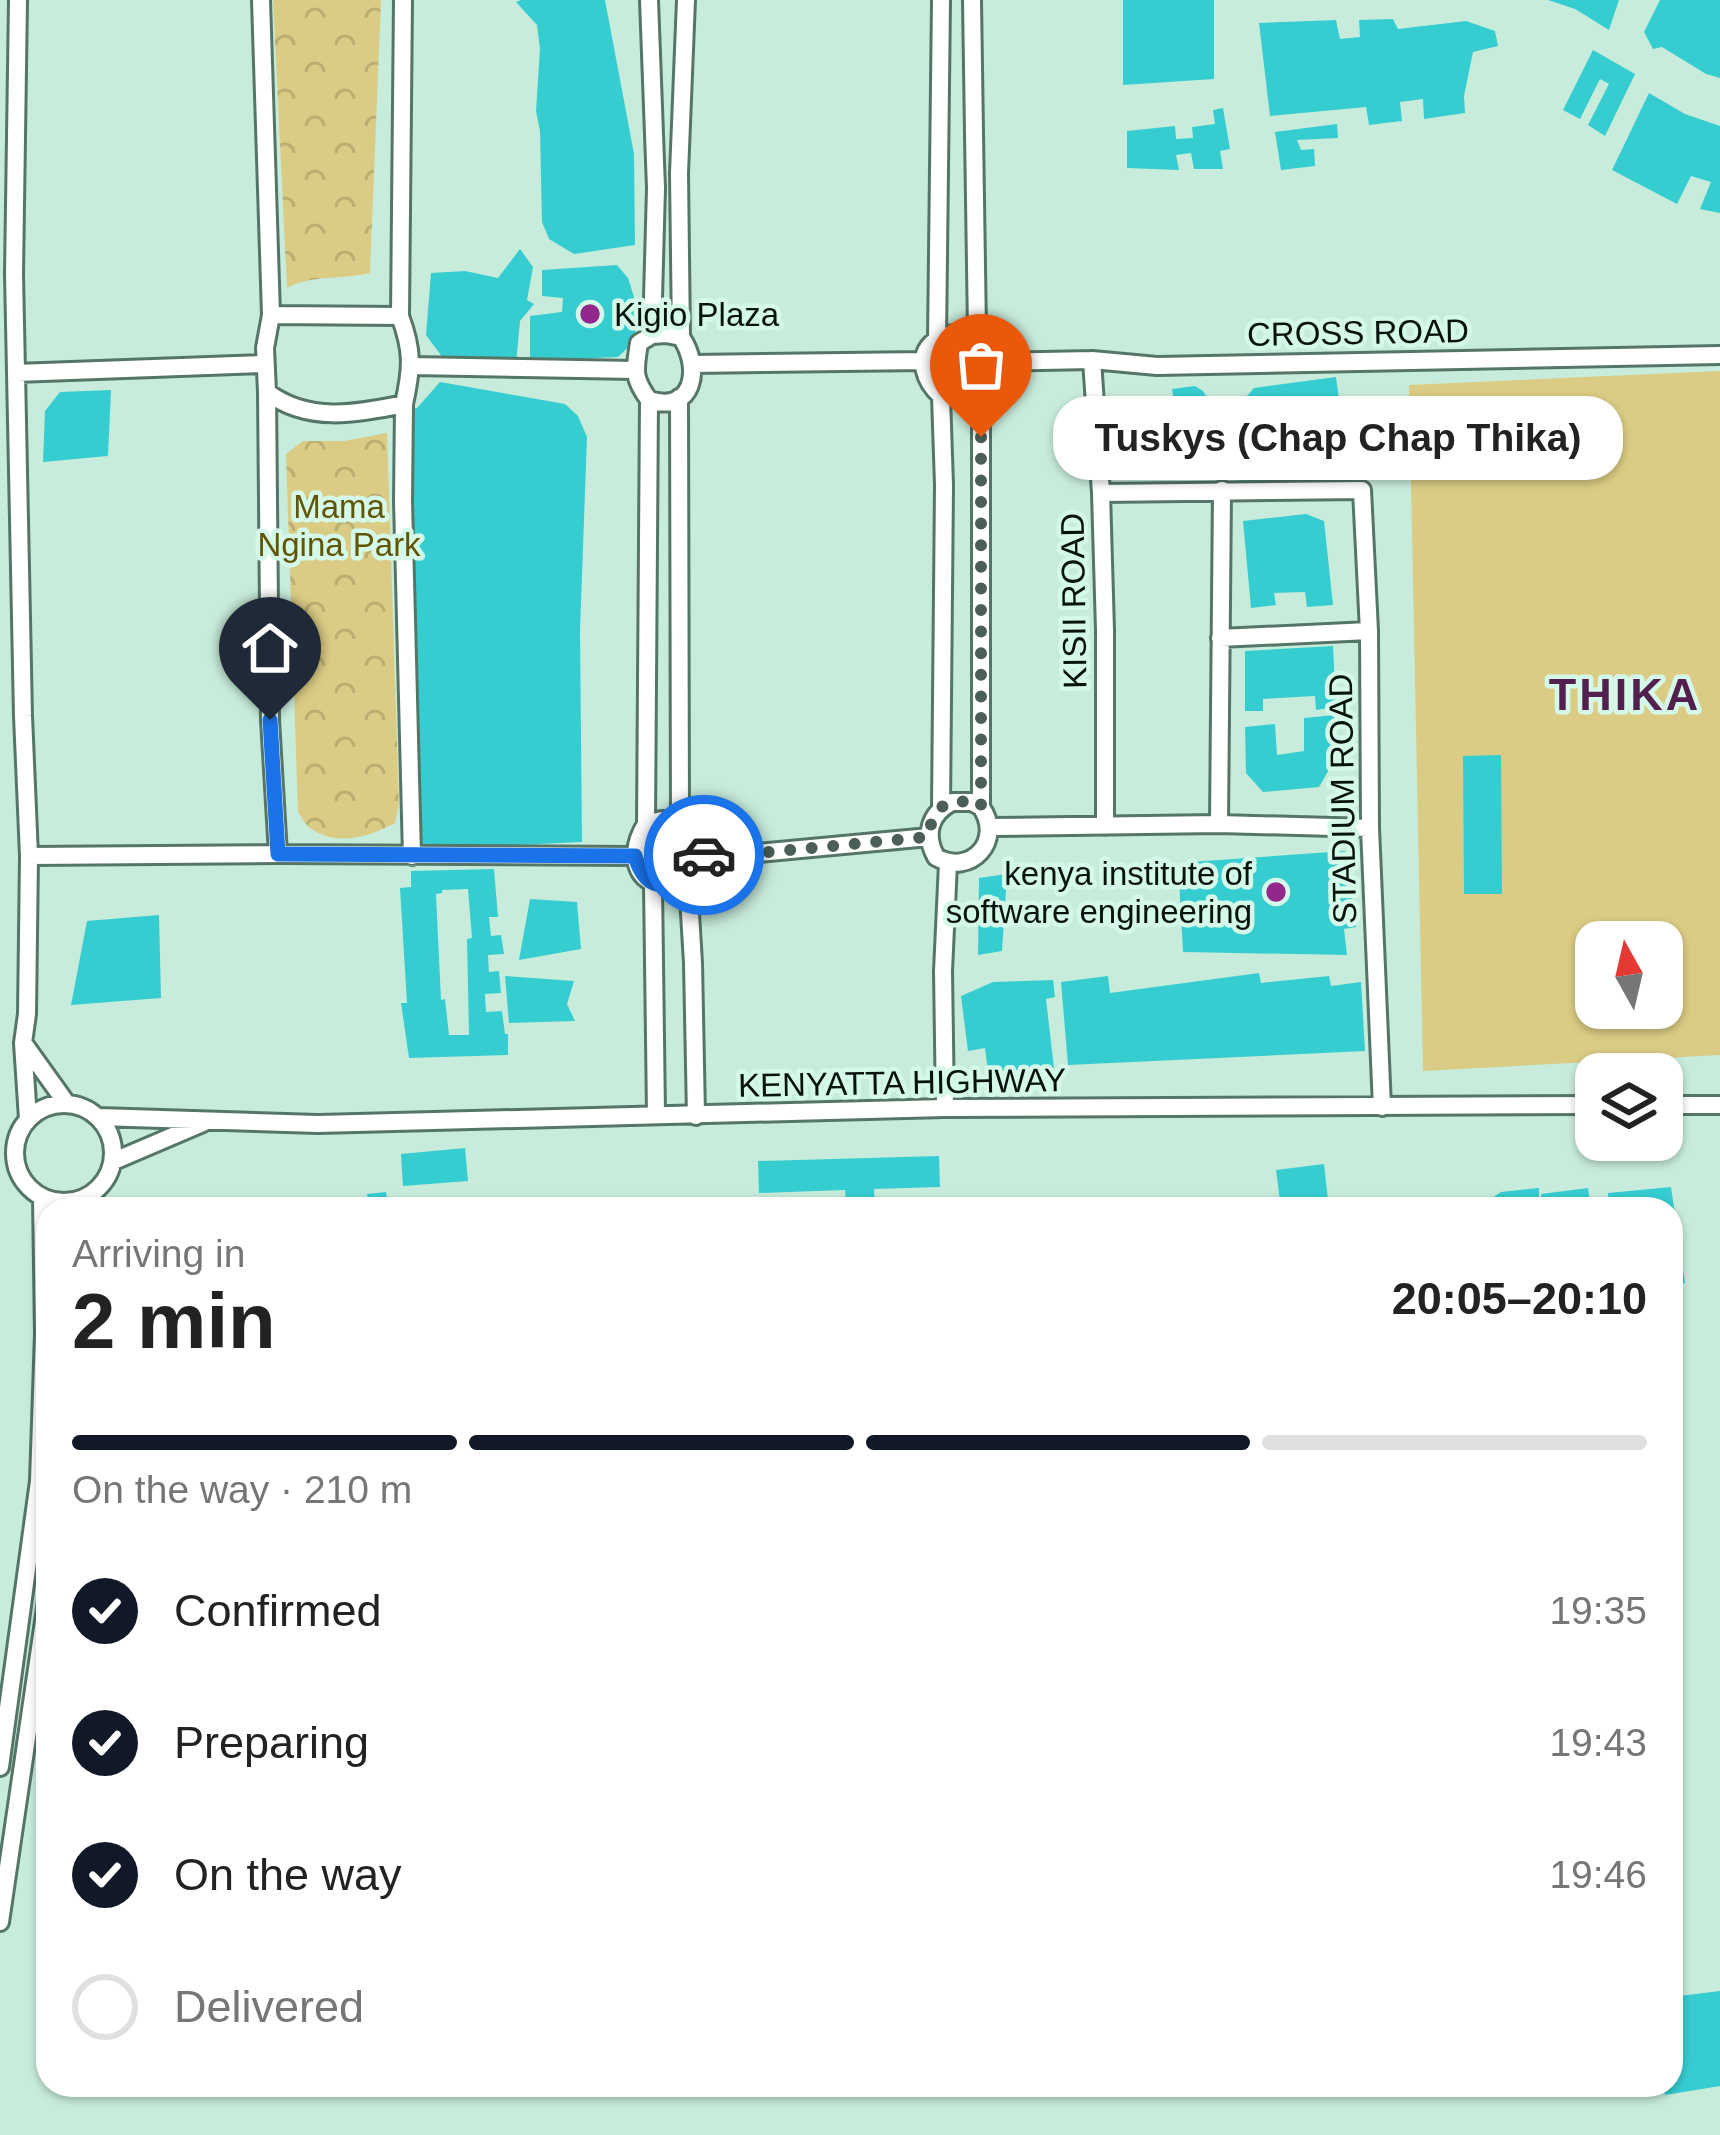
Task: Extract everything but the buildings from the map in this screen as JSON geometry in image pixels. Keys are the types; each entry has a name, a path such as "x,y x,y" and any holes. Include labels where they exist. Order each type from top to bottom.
{"street":[{"path":"18,0 14,274 29,856 25,1123"},
{"path":"261,0 271,315 264,364 270,720 278,854"},
{"path":"403,0 400,316 412,367 404,404 403,501 412,856"},
{"path":"649,0 656,188 652,335"},
{"path":"649,400 661,404 679,398 691,387 691,353 681,337 679,173 686,0"},
{"path":"937,340 941,0"},
{"path":"973,0 977,332"},
{"path":"271,315 400,316"},
{"path":"941,396 968,396 993,382 998,362 988,340 977,332 937,340 925,361 927,382 941,396 941,808"},
{"path":"681,337 652,335 639,343 635,370 649,400 646,824 635,856 640,874 653,884 688,880"},
{"name":"CROSS ROAD","path":"998,362 1091,360 1157,366 1720,355"},
{"path":"1091,360 1101,493"},
{"path":"693,364 925,361"},
{"path":"16,373 264,364"},
{"path":"412,367 635,370"},
{"path":"981,391 981,807 990,827 986,844 970,860 948,863 932,853 928,837 941,808 963,801 981,807"},
{"path":"267,392 283,405 344,414 404,404"},
{"path":"679,398 680,822"},
{"path":"1219,824 1222,490"},
{"name":"KISII ROAD","path":"1105,826 1101,493 1362,490"},
{"name":"STADIUM ROAD","path":"1362,490 1382,1107"},
{"path":"1220,638 1369,631"},
{"path":"646,824 680,822 689,829 697,854 688,880 695,1115"},
{"path":"990,827 1219,824 1370,828"},
{"path":"697,854 736,855 928,837"},
{"path":"29,856 635,856"},
{"path":"945,1108 943,971 948,863"},
{"path":"653,884 656,1115"},
{"path":"23,1043 67,1104"},
{"path":"41,1197 22,1179 7,1152 25,1123 46,1107 67,1104 99,1117 112,1137 114,1161 91,1197"},
{"name":"KENYATTA HIGHWAY","path":"99,1117 318,1124 945,1108 1575,1105"},
{"path":"1683,1105 1720,1105"},
{"name":"KENYATTA HIGHWAY","path":"114,1161 209,1120"},
{"path":"0,1128 25,1123"},
{"path":"0,1767 36,1503"},
{"path":"0,1922 36,1676"}],"green space":[{"path":"273,0 381,0 370,273 287,288"},
{"path":"1720,371 1720,1055 1575,1053 1575,1063 1423,1071 1409,385"},
{"name":"Mama Ngina Park","path":"387,433 399,804 395,823 385,828 353,838 331,837 310,828 298,812 286,454 303,441 344,441"}],"way so far":[{"path":"704,855 928,837 935,813 946,804 963,801 981,807 981,437"}],"place":[{"name":"Kigio Plaza","path":"590,314"},
{"name":"Tuskys (Chap Chap Thika)","path":"981,437"},
{"name":"kenya institute of software engineering","path":"1276,892"}],"district":[{"name":"THIKA","path":"1625,694"}],"route":[{"path":"270,720 278,854 635,856 640,874 653,884 667,885 688,880 697,854 704,855"}]}
